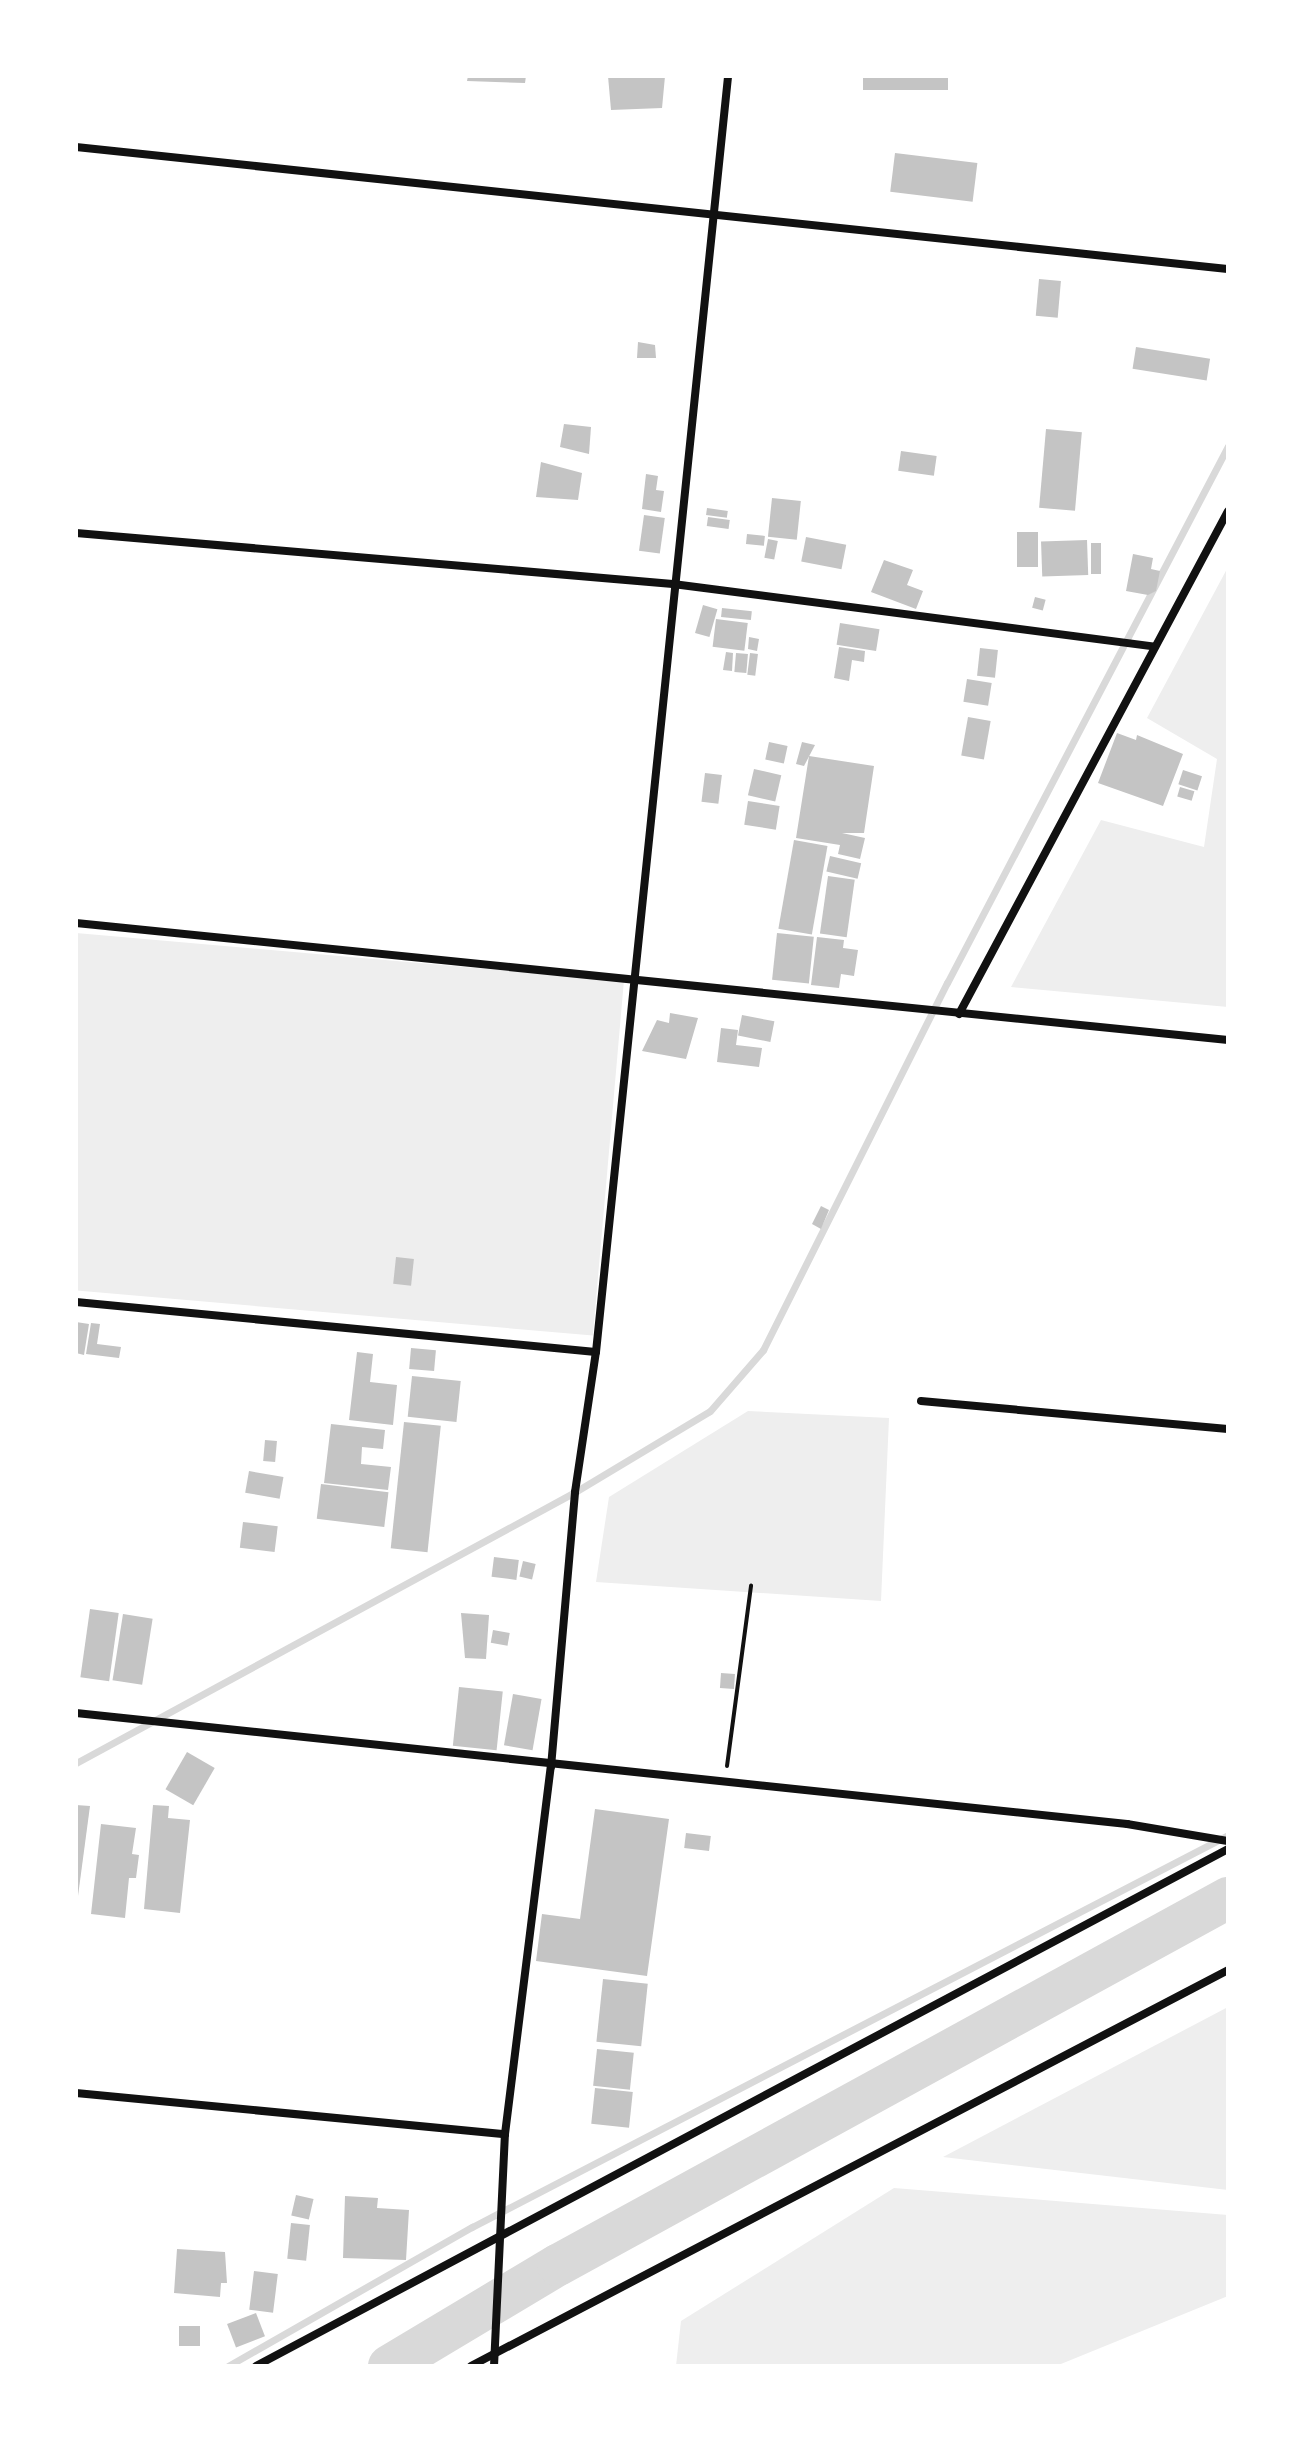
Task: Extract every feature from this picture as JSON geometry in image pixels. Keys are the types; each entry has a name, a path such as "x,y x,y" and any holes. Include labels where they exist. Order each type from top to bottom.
{"street":[{"path":"494,2366 505,2134 551,1767 575,1492 596,1352 673,584 728,76"},
{"path":"76,147 713,212 1228,269"},
{"path":"959,1014 1228,511"},
{"path":"76,533 673,584 1155,647"},
{"path":"76,923 1228,1040"},
{"path":"76,1302 596,1352"},
{"path":"921,1401 1228,1429"},
{"path":"76,1713 551,1767 1127,1824 1228,1841"},
{"path":"256,2366 1228,1849"},
{"path":"471,2366 1228,1970"},
{"path":"76,2093 505,2134"}],"path":[{"path":"724,1784 751,1586"}],"shaded area":[{"path":"1228,567 1228,1007 1011,987 1101,820 1204,847 1217,759 1147,718"},
{"path":"76,933 624,981 593,1336 76,1290"},
{"path":"748,1411 889,1418 881,1601 596,1582 609,1497"},
{"path":"1228,2007 1228,2190 943,2157"},
{"path":"894,2188 1228,2215 1228,2296 1056,2366 676,2366 681,2321"}],"building":[{"path":"468,76 526,76 525,83 467,81"},
{"path":"608,76 665,76 662,108 611,110"},
{"path":"863,76 948,76 948,90 863,90"},
{"path":"895,153 977,163 973,202 890,192"},
{"path":"1039,279 1061,281 1058,318 1036,316"},
{"path":"638,342 655,345 656,358 637,358"},
{"path":"1136,347 1210,359 1207,380 1133,369"},
{"path":"564,424 591,427 589,454 560,447"},
{"path":"1046,429 1082,432 1075,511 1039,508"},
{"path":"901,451 937,456 934,476 898,471"},
{"path":"541,462 582,473 578,500 536,497"},
{"path":"646,474 658,476 656,490 664,491 661,512 642,509"},
{"path":"772,498 801,501 797,540 768,537"},
{"path":"707,508 728,511 727,518 706,515"},
{"path":"644,515 665,518 660,554 639,551"},
{"path":"708,517 730,520 729,529 707,526"},
{"path":"1017,532 1038,532 1038,567 1017,567"},
{"path":"747,534 765,536 764,546 746,544"},
{"path":"806,537 846,545 841,569 801,562"},
{"path":"768,539 778,541 774,560 764,558"},
{"path":"1087,540 1088,575 1042,577 1041,542"},
{"path":"1091,543 1101,543 1101,574 1091,574"},
{"path":"1133,554 1153,558 1151,569 1160,571 1156,591 1148,595 1126,591"},
{"path":"884,560 913,570 907,585 923,591 916,609 871,592"},
{"path":"1035,597 1046,600 1043,610 1032,608"},
{"path":"703,605 717,609 709,637 695,633"},
{"path":"722,608 752,611 751,620 721,617"},
{"path":"716,619 748,623 744,651 713,647"},
{"path":"840,623 880,629 876,651 837,645"},
{"path":"749,637 759,639 757,651 748,649"},
{"path":"839,647 865,651 864,662 852,660 849,681 834,678"},
{"path":"980,648 998,650 995,678 977,676"},
{"path":"726,652 733,653 732,671 723,670"},
{"path":"736,653 748,654 746,673 734,672"},
{"path":"750,653 758,654 755,676 747,675"},
{"path":"967,679 992,683 988,706 963,702"},
{"path":"968,717 991,721 984,759 961,755"},
{"path":"1117,733 1136,740 1137,735 1183,754 1163,806 1098,783"},
{"path":"769,742 788,746 784,764 765,760"},
{"path":"802,742 815,745 804,766 796,764"},
{"path":"809,756 874,766 864,833 842,833 865,838 860,859 838,854 840,845 796,838"},
{"path":"754,769 781,775 775,802 748,795"},
{"path":"1183,770 1202,776 1197,790 1178,784"},
{"path":"705,773 722,775 718,804 701,802"},
{"path":"1180,787 1194,791 1192,801 1177,797"},
{"path":"748,801 780,806 776,830 744,825"},
{"path":"794,840 827,846 812,935 778,929"},
{"path":"830,856 861,863 858,879 826,872"},
{"path":"828,876 855,880 847,937 820,933"},
{"path":"777,933 814,937 809,984 772,980"},
{"path":"817,937 844,940 843,948 858,950 854,976 841,974 839,988 811,985"},
{"path":"670,1013 698,1018 686,1059 642,1051 657,1020 669,1023"},
{"path":"742,1015 774,1021 770,1042 738,1036"},
{"path":"721,1028 738,1030 736,1045 762,1048 759,1067 717,1062"},
{"path":"821,1206 829,1210 821,1229 812,1224"},
{"path":"396,1257 414,1259 411,1286 393,1284"},
{"path":"76,1322 89,1324 84,1355 76,1353"},
{"path":"91,1323 100,1324 97,1344 121,1347 119,1358 86,1354"},
{"path":"411,1348 436,1350 434,1371 409,1369"},
{"path":"357,1352 373,1354 370,1382 397,1385 393,1425 349,1420"},
{"path":"412,1376 461,1381 456,1422 408,1417"},
{"path":"404,1422 441,1426 428,1552 391,1548"},
{"path":"331,1424 385,1430 383,1449 362,1447 361,1464 391,1467 388,1490 324,1483"},
{"path":"265,1440 277,1441 275,1462 263,1461"},
{"path":"249,1471 283,1477 280,1499 245,1493"},
{"path":"321,1484 388,1492 384,1527 317,1519"},
{"path":"243,1522 278,1526 275,1552 240,1548"},
{"path":"494,1557 519,1560 516,1580 492,1577"},
{"path":"523,1561 536,1564 532,1580 519,1577"},
{"path":"90,1609 119,1613 109,1681 80,1677"},
{"path":"461,1613 489,1615 486,1659 465,1658"},
{"path":"123,1614 153,1619 142,1685 113,1680"},
{"path":"493,1630 510,1633 507,1646 491,1643"},
{"path":"721,1673 735,1674 734,1689 720,1688"},
{"path":"459,1687 503,1692 497,1750 453,1746"},
{"path":"513,1694 542,1699 533,1750 504,1745"},
{"path":"187,1752 215,1768 193,1805 166,1789"},
{"path":"76,1805 90,1806 78,1896 76,1896"},
{"path":"153,1805 169,1806 168,1818 190,1820 180,1913 144,1909"},
{"path":"595,1809 669,1819 647,1976 536,1961 542,1914 580,1919"},
{"path":"101,1824 136,1828 132,1854 139,1855 136,1878 129,1878 125,1918 91,1914"},
{"path":"686,1833 711,1836 709,1851 684,1848"},
{"path":"603,1979 648,1984 641,2046 596,2042"},
{"path":"597,2049 634,2053 630,2090 593,2086"},
{"path":"595,2088 633,2092 629,2128 591,2124"},
{"path":"296,2195 314,2199 309,2220 291,2215"},
{"path":"345,2196 378,2198 377,2208 409,2210 406,2260 343,2258"},
{"path":"291,2223 310,2225 306,2261 287,2259"},
{"path":"177,2249 225,2252 227,2283 221,2283 220,2297 174,2293"},
{"path":"254,2271 278,2274 273,2313 249,2310"},
{"path":"256,2313 265,2336 236,2347 227,2324"},
{"path":"179,2326 200,2326 200,2346 179,2346"}],"waterway":[{"path":"76,1763 575,1492 710,1411 763,1350 947,983 1228,446"},
{"path":"228,2366 472,2227 1228,1835"},
{"path":"389,2366 558,2265 1228,1898"}]}
